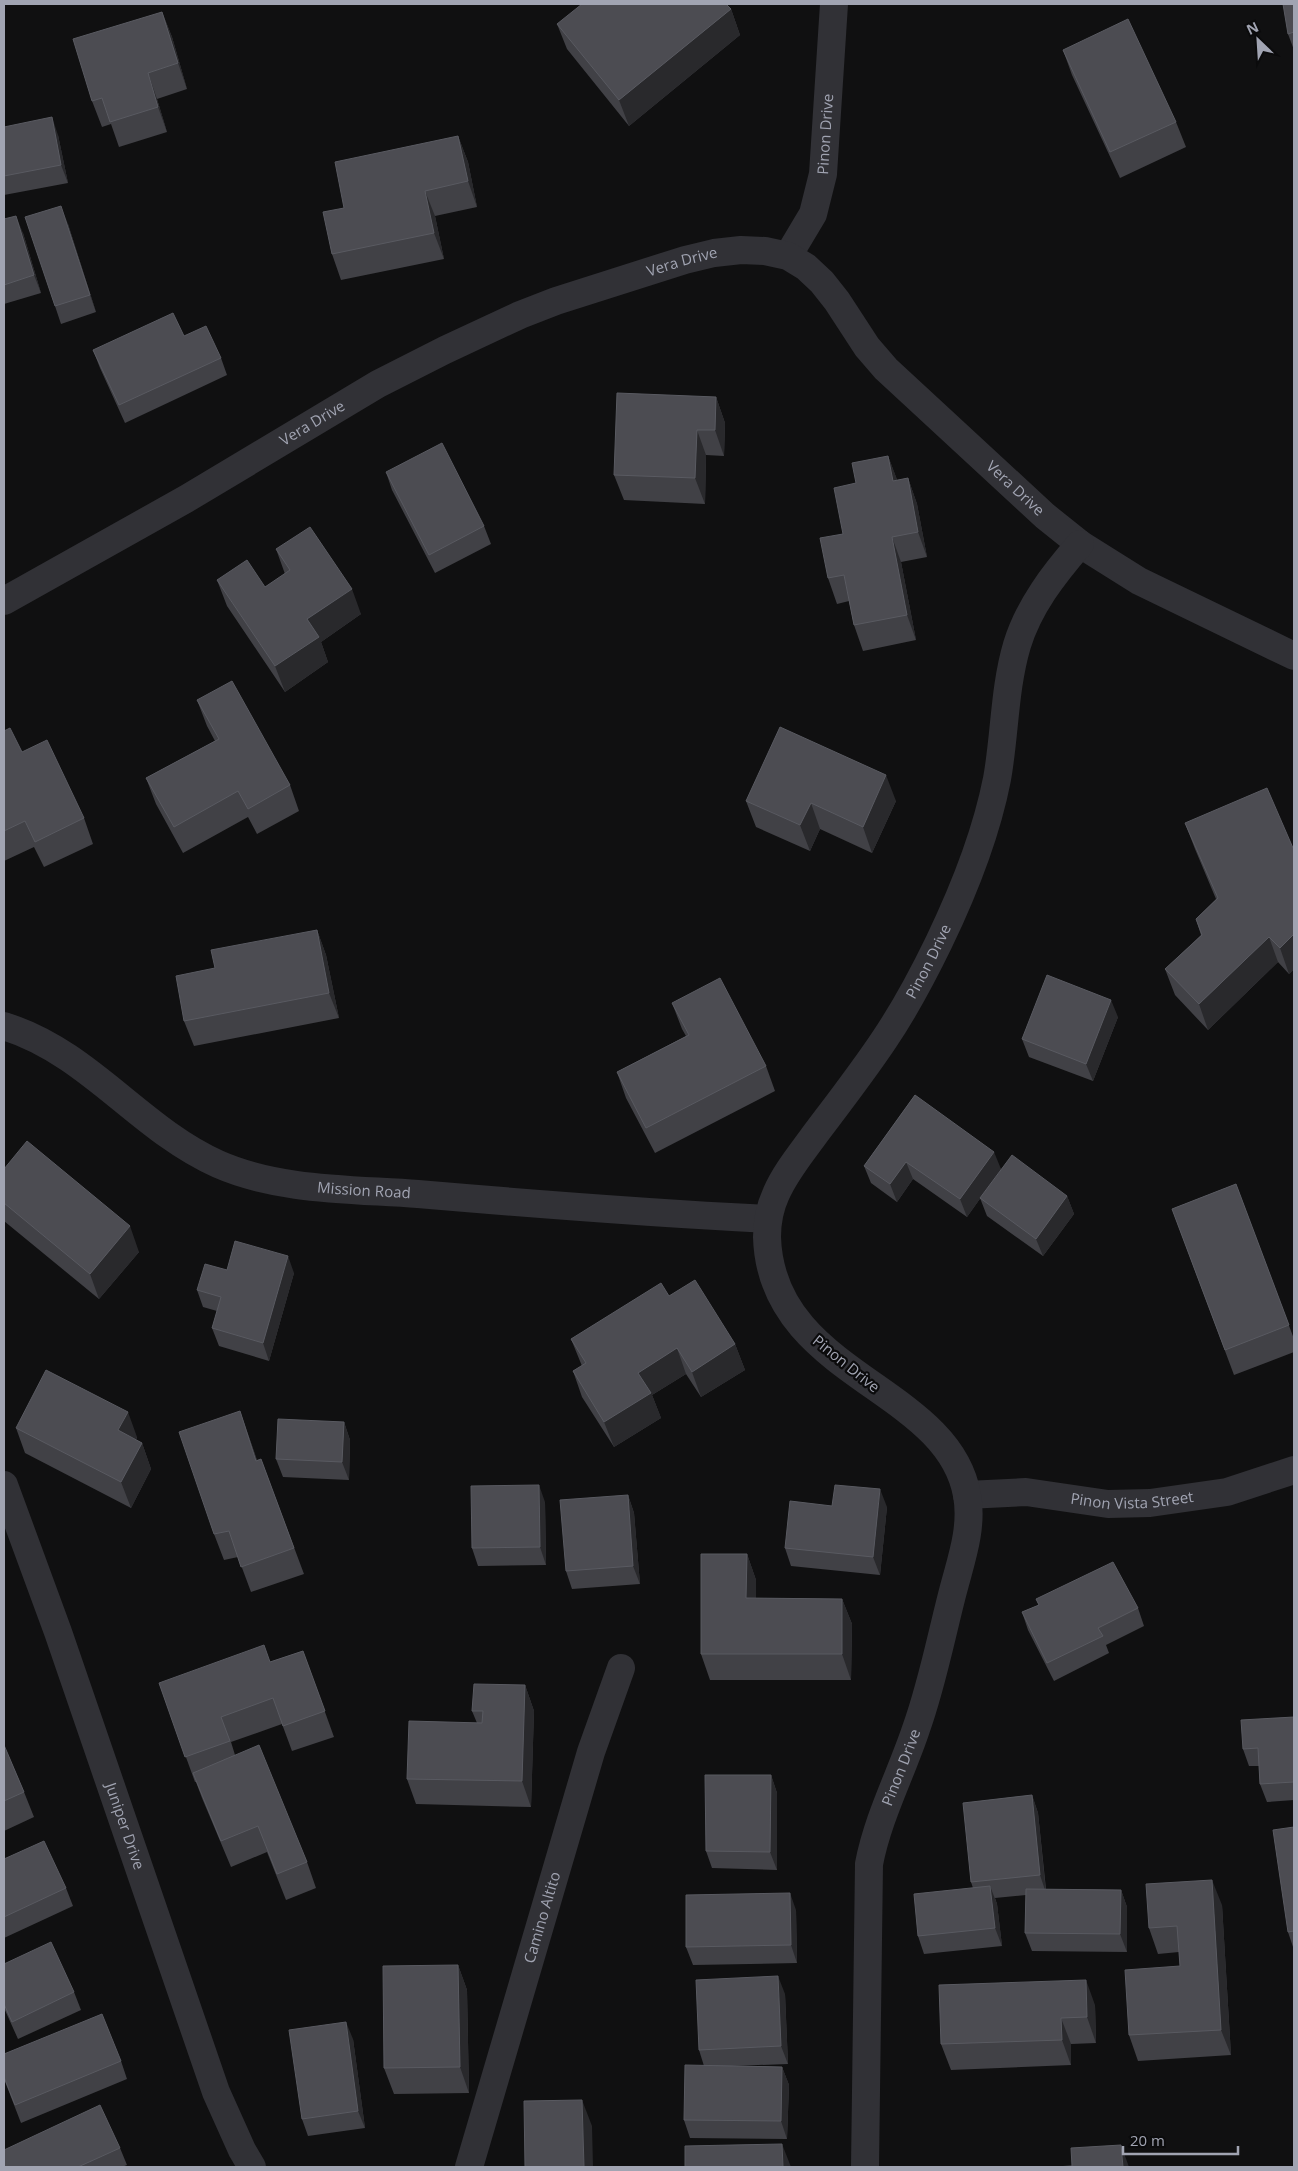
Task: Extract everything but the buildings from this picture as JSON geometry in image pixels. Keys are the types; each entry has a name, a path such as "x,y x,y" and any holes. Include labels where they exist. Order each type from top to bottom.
{"street":[{"name":"Pinon Drive","path":"788,256 813,214 823,174 834,4"},
{"name":"Vera Drive","path":"4,601 186,499 378,384 520,315 604,284 714,253 741,250 765,251 788,256 806,267 822,282 837,301 867,347 886,369 1045,516 1080,544 1139,581 1294,656"},
{"name":"Pinon Drive","path":"865,2167 869,1864 879,1822 911,1744 927,1696 967,1530 967,1494 954,1460 941,1442 904,1408 836,1360 801,1325 788,1307 770,1262 767,1241 768,1219 775,1195 789,1170 883,1041 907,1002 940,940 976,854 989,814 997,778 1011,672 1018,643 1029,614 1044,589 1080,544"},
{"name":"Mission Road","path":"4,1026 44,1042 68,1056 169,1136 219,1164 244,1173 308,1186 559,1207 768,1219"},
{"name":"Pinon Vista Street","path":"967,1494 1026,1492 1108,1504 1150,1503 1227,1492 1294,1470"},
{"name":"Juniper Drive","path":"4,1485 58,1632 216,2092 242,2150 252,2167"},
{"name":"Camino Altito","path":"469,2167 591,1752 621,1668"}]}
